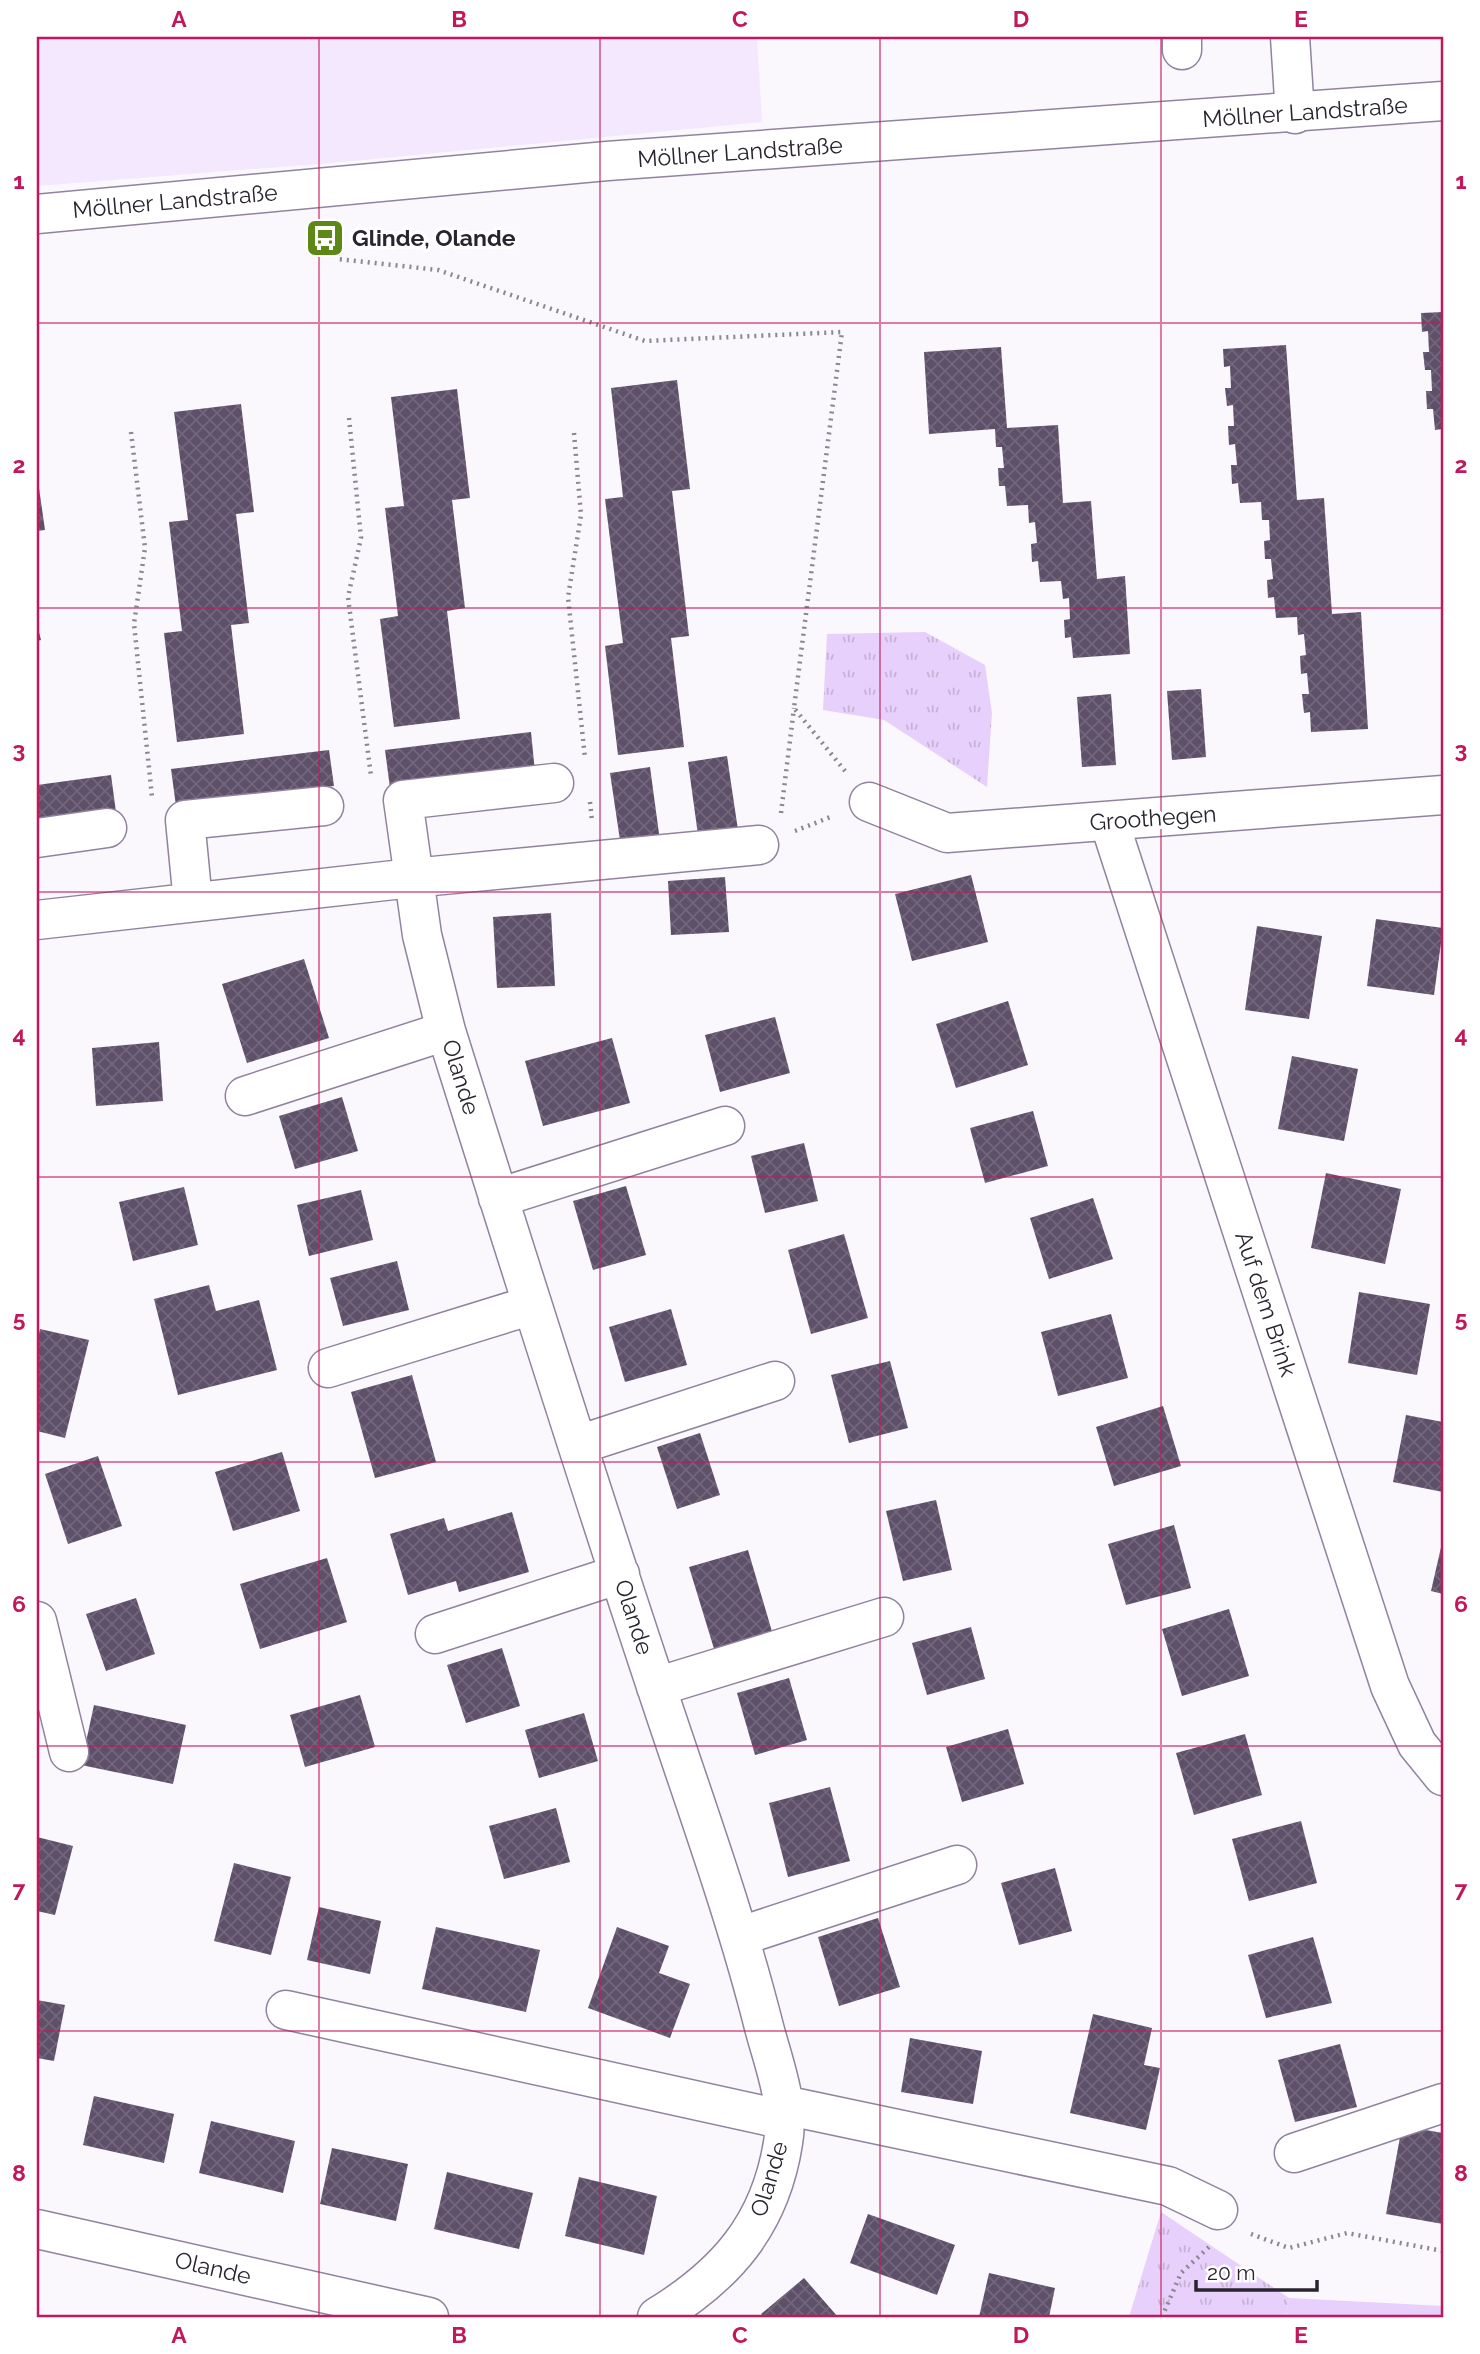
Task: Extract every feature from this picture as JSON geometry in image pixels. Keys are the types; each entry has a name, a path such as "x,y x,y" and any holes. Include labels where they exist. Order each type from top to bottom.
{"street":[{"path":"1290,37 1296,114"},
{"name":"Möllner Landstraße","path":"37,214 607,161 1296,114 1443,101"},
{"name":"Olande","path":"577,781 403,800 422,935 446,1031 656,1687 741,1936 784,2112 783,2143 759,2222 727,2264 697,2293 657,2317"},
{"name":"Groothegen","path":"869,802 947,833 1443,795"},
{"path":"193,902 185,820 324,806"},
{"name":"Auf dem Brink","path":"1109,821 1390,1686 1412,1735 1443,1776"},
{"path":"37,838 107,828"},
{"path":"37,920 768,842"},
{"path":"245,1096 446,1031"},
{"path":"499,1198 725,1126"},
{"path":"328,1368 532,1305"},
{"path":"578,1445 775,1381"},
{"path":"435,1634 620,1574"},
{"path":"656,1687 884,1617"},
{"path":"37,1621 69,1752"},
{"path":"741,1936 957,1865"},
{"path":"286,2010 784,2112 1168,2186 1225,2218"},
{"path":"1294,2153 1443,2103"},
{"name":"Olande","path":"37,2229 429,2317"}],"path":[{"path":"331,188 338,259 438,270 645,341 842,332 794,708 768,842"},
{"path":"349,418 361,538 348,597 372,788"},
{"path":"131,432 145,548 134,625 153,810"},
{"path":"574,433 581,515 568,597 577,781 596,860"},
{"path":"768,842 869,802 794,708"},
{"path":"1162,2317 1181,2273 1225,2218 1289,2248 1347,2233 1443,2250"}],"shaded area":[{"path":"37,37 757,37 762,122 331,163 37,186"}],"green space":[{"path":"925,632 985,665 992,713 987,787 884,720 823,710 827,634"},
{"path":"1161,2212 1289,2298 1286,2317 1129,2317"},
{"path":"1289,2298 1443,2306 1443,2317 1286,2317"}],"building":[{"path":"1443,312 1443,429 1435,430 1433,409 1427,409 1426,391 1432,391 1431,370 1425,370 1423,352 1429,352 1428,331 1422,332 1421,313"},
{"path":"1286,345 1297,500 1324,498 1332,614 1361,612 1368,729 1311,732 1310,712 1304,713 1302,694 1309,694 1307,673 1301,674 1300,656 1306,655 1304,634 1298,635 1297,617 1276,618 1274,597 1268,598 1267,580 1273,579 1271,559 1265,559 1264,541 1270,540 1269,520 1262,520 1261,502 1240,503 1238,483 1232,484 1231,465 1237,465 1235,444 1229,445 1228,426 1234,426 1233,405 1227,406 1225,388 1231,388 1230,366 1224,367 1223,349"},
{"path":"1001,347 1007,428 1058,425 1063,503 1091,501 1097,579 1125,576 1130,654 1073,658 1071,637 1065,638 1064,620 1070,619 1069,598 1063,599 1061,581 1040,582 1038,561 1032,562 1031,544 1037,543 1035,522 1029,523 1028,505 1007,506 1005,486 999,486 998,468 1004,468 1002,447 996,447 995,429 929,434 924,352"},
{"path":"677,380 690,489 672,491 689,636 671,638 684,747 618,755 605,646 623,643 605,499 623,497 611,388"},
{"path":"457,389 470,498 452,500 465,608 447,611 460,719 394,727 380,619 398,616 385,508 404,506 391,397"},
{"path":"241,404 254,512 236,514 249,623 231,625 244,734 177,742 164,633 182,631 169,522 188,520 174,412"},
{"path":"37,474 45,530 37,531"},
{"path":"37,624 41,640 37,641"},
{"path":"1201,689 1206,757 1172,760 1167,691"},
{"path":"1111,694 1116,765 1082,767 1077,697"},
{"path":"531,732 535,772 390,788 385,750"},
{"path":"329,750 334,786 176,806 171,769"},
{"path":"727,756 738,830 698,835 688,762"},
{"path":"650,767 660,841 621,847 610,773"},
{"path":"111,775 116,812 37,822 37,785"},
{"path":"971,875 988,942 912,961 895,894"},
{"path":"725,877 729,932 671,935 668,881"},
{"path":"551,913 555,986 497,988 493,917"},
{"path":"1376,919 1443,928 1434,995 1367,986"},
{"path":"1257,926 1322,936 1309,1019 1245,1010"},
{"path":"304,959 329,1038 247,1063 222,984"},
{"path":"1008,1001 1028,1065 956,1088 936,1024"},
{"path":"775,1017 790,1073 720,1092 705,1035"},
{"path":"612,1038 630,1103 543,1126 525,1061"},
{"path":"159,1042 163,1101 96,1106 92,1048"},
{"path":"1292,1056 1358,1069 1344,1141 1278,1129"},
{"path":"342,1097 358,1151 295,1169 279,1116"},
{"path":"1033,1111 1048,1166 985,1183 970,1128"},
{"path":"804,1143 818,1201 765,1213 751,1156"},
{"path":"1326,1173 1401,1189 1385,1264 1311,1248"},
{"path":"626,1186 646,1255 593,1270 573,1201"},
{"path":"184,1187 198,1245 133,1261 119,1202"},
{"path":"361,1190 373,1240 309,1256 297,1205"},
{"path":"1093,1198 1113,1259 1049,1279 1030,1218"},
{"path":"844,1234 868,1318 811,1334 788,1250"},
{"path":"397,1261 409,1310 343,1326 330,1278"},
{"path":"209,1285 216,1311 259,1300 277,1370 178,1395 154,1299"},
{"path":"1359,1292 1430,1304 1417,1375 1348,1363"},
{"path":"671,1309 687,1365 625,1382 609,1327"},
{"path":"1111,1314 1128,1378 1058,1396 1041,1332"},
{"path":"40,1329 89,1340 65,1438 37,1431 37,1342"},
{"path":"890,1361 908,1428 849,1443 831,1375"},
{"path":"412,1375 436,1462 375,1478 351,1392"},
{"path":"1163,1406 1181,1466 1114,1486 1096,1427"},
{"path":"1406,1415 1443,1422 1443,1492 1393,1482"},
{"path":"700,1433 720,1495 677,1509 657,1447"},
{"path":"282,1452 300,1511 233,1531 215,1472"},
{"path":"98,1456 122,1526 68,1544 45,1474"},
{"path":"936,1500 952,1570 903,1581 886,1511"},
{"path":"512,1512 529,1572 459,1592 456,1581 408,1595 390,1534 444,1518 448,1531"},
{"path":"1174,1525 1191,1588 1126,1605 1108,1544"},
{"path":"1443,1543 1443,1594 1431,1591"},
{"path":"748,1550 773,1635 715,1652 689,1567"},
{"path":"327,1558 347,1622 260,1649 240,1584"},
{"path":"136,1598 155,1654 106,1671 86,1614"},
{"path":"1229,1609 1249,1676 1182,1696 1162,1629"},
{"path":"971,1627 985,1679 927,1695 912,1643"},
{"path":"502,1648 520,1706 466,1723 447,1665"},
{"path":"789,1678 807,1740 755,1755 737,1693"},
{"path":"360,1695 375,1747 305,1767 290,1715"},
{"path":"94,1705 186,1725 173,1784 81,1765"},
{"path":"584,1713 598,1761 539,1778 525,1730"},
{"path":"1008,1729 1024,1784 962,1802 946,1747"},
{"path":"1245,1734 1262,1795 1194,1815 1176,1753"},
{"path":"830,1787 850,1861 788,1877 769,1803"},
{"path":"556,1808 570,1862 504,1879 489,1826"},
{"path":"1301,1821 1317,1883 1249,1901 1232,1839"},
{"path":"37,1837 73,1846 55,1915 37,1911"},
{"path":"234,1863 291,1877 271,1955 214,1941"},
{"path":"1055,1868 1072,1931 1019,1945 1001,1883"},
{"path":"319,1907 381,1921 370,1974 307,1960"},
{"path":"878,1918 900,1987 839,2006 818,1937"},
{"path":"436,1927 540,1950 526,2012 422,1989"},
{"path":"617,1927 669,1946 659,1973 690,1984 670,2038 588,2008"},
{"path":"1313,1937 1332,2003 1266,2018 1248,1955"},
{"path":"37,2000 65,2005 54,2061 37,2058"},
{"path":"1093,2014 1152,2028 1144,2065 1160,2068 1146,2130 1070,2113"},
{"path":"910,2038 982,2051 973,2104 901,2092"},
{"path":"1340,2044 1357,2107 1295,2122 1278,2060"},
{"path":"94,2096 174,2114 164,2163 83,2145"},
{"path":"211,2121 295,2141 283,2193 199,2173"},
{"path":"1402,2126 1443,2133 1443,2224 1386,2214"},
{"path":"332,2148 408,2164 396,2221 320,2204"},
{"path":"447,2172 533,2193 519,2249 434,2229"},
{"path":"579,2177 657,2196 644,2255 565,2236"},
{"path":"868,2214 955,2245 937,2295 850,2263"},
{"path":"989,2273 1055,2288 1049,2317 979,2317"},
{"path":"804,2278 838,2317 764,2317 761,2314"}],"place":[{"name":"Glinde, Olande","path":"325,238"}]}
